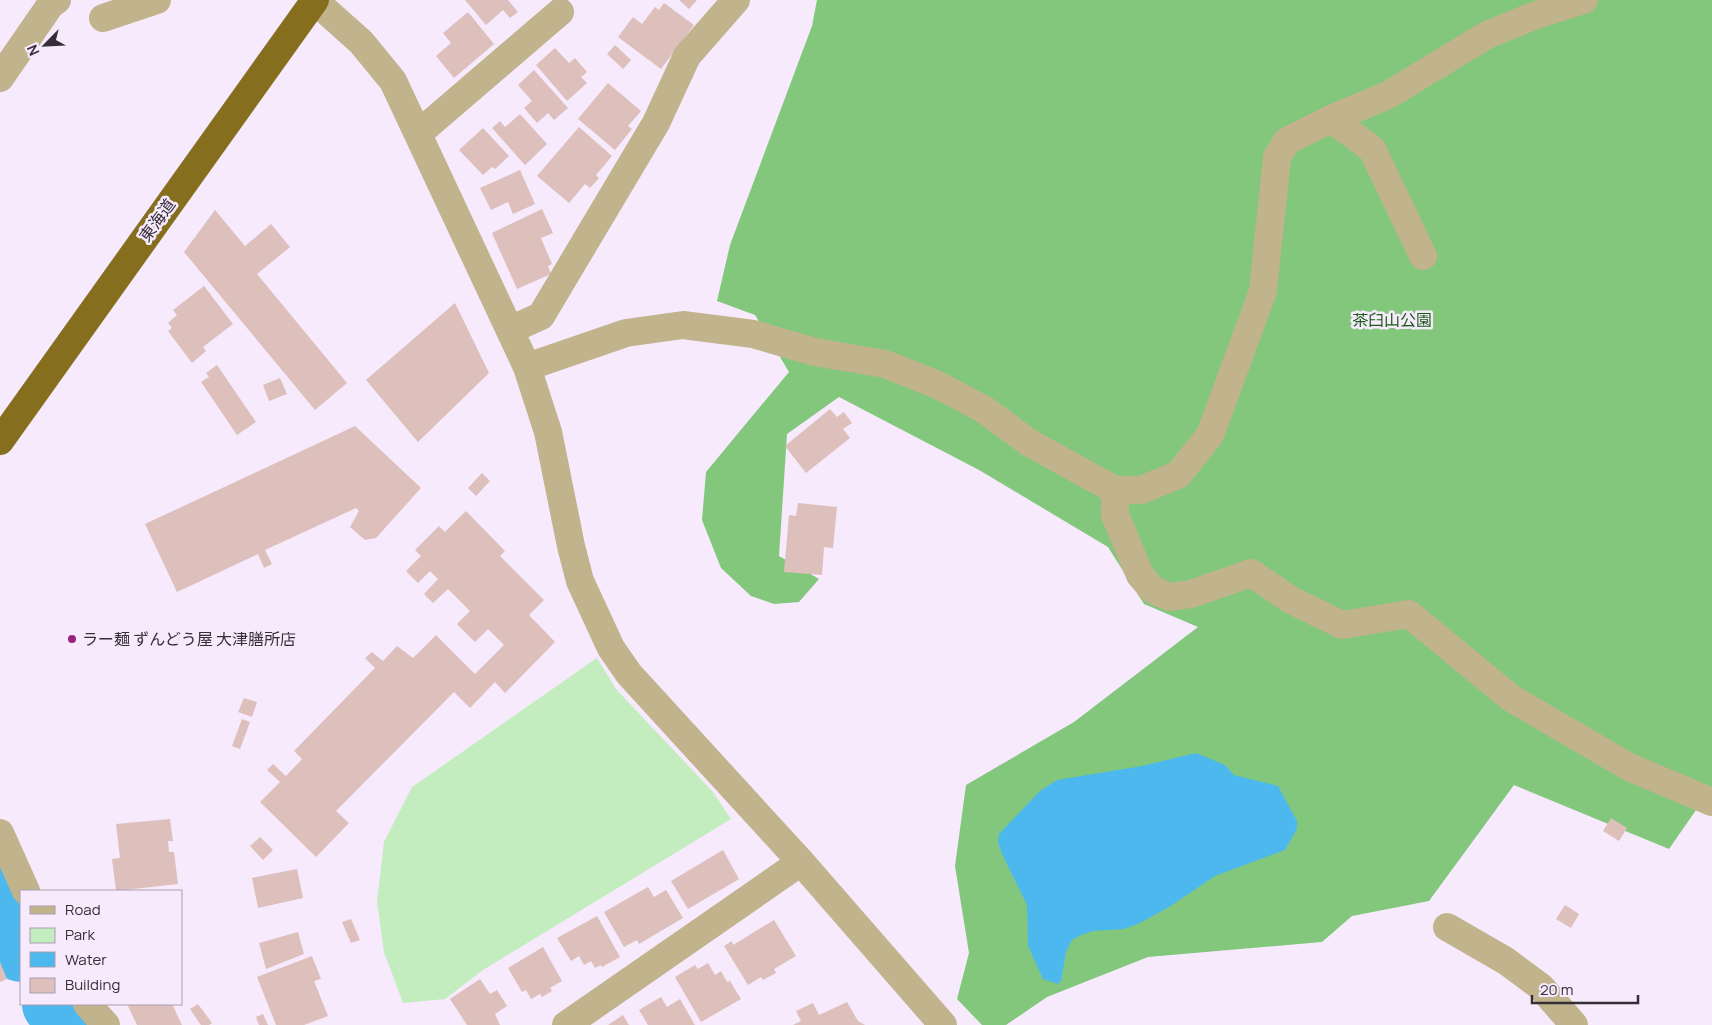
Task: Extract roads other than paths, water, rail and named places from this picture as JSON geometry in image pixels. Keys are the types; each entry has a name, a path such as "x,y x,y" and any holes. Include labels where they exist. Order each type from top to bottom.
{"highway":[{"name":"東海道","path":"0,441 315,0"}],"street":[{"path":"0,78 51,4 57,0"},
{"path":"103,18 156,0"},
{"path":"315,0 361,42 393,81 527,367 548,432 580,581 611,648 629,674 801,862 943,1025"},
{"path":"510,330 541,316 656,123 687,56 736,0"},
{"path":"527,367 626,333 683,325 753,334 815,352 885,364 938,385 985,410 1028,442 1115,490 1141,490 1178,475 1210,435 1263,291 1276,157 1287,141 1331,119 1388,95 1488,35 1536,15 1584,0"},
{"path":"418,134 560,12"},
{"path":"1331,119 1372,149 1423,256"},
{"path":"1115,490 1115,515 1140,575 1153,590 1170,597 1191,594 1251,572 1291,600 1342,625 1409,614 1512,698 1629,767 1712,802"},
{"path":"0,834 26,890"},
{"path":"566,1025 801,862"},
{"path":"1448,927 1506,961 1541,988 1574,1025"},
{"path":"88,1005 106,1025"}],"water":[{"path":"1196,753 1225,765 1234,775 1278,786 1297,821 1297,829 1285,850 1215,876 1169,907 1140,923 1124,929 1093,931 1081,935 1072,940 1066,952 1061,981 1058,984 1043,979 1028,946 1027,905 1002,854 998,842 999,834 1040,791 1057,780 1142,766"}],"waterway":[{"path":"0,899 20,948"},
{"path":"55,1005 70,1025"}],"place":[{"name":"ラー麺 ずんどう屋 大津膳所店","path":"72,639"}],"park label":[{"name":"茶臼山公園","path":"1392,320"}]}
